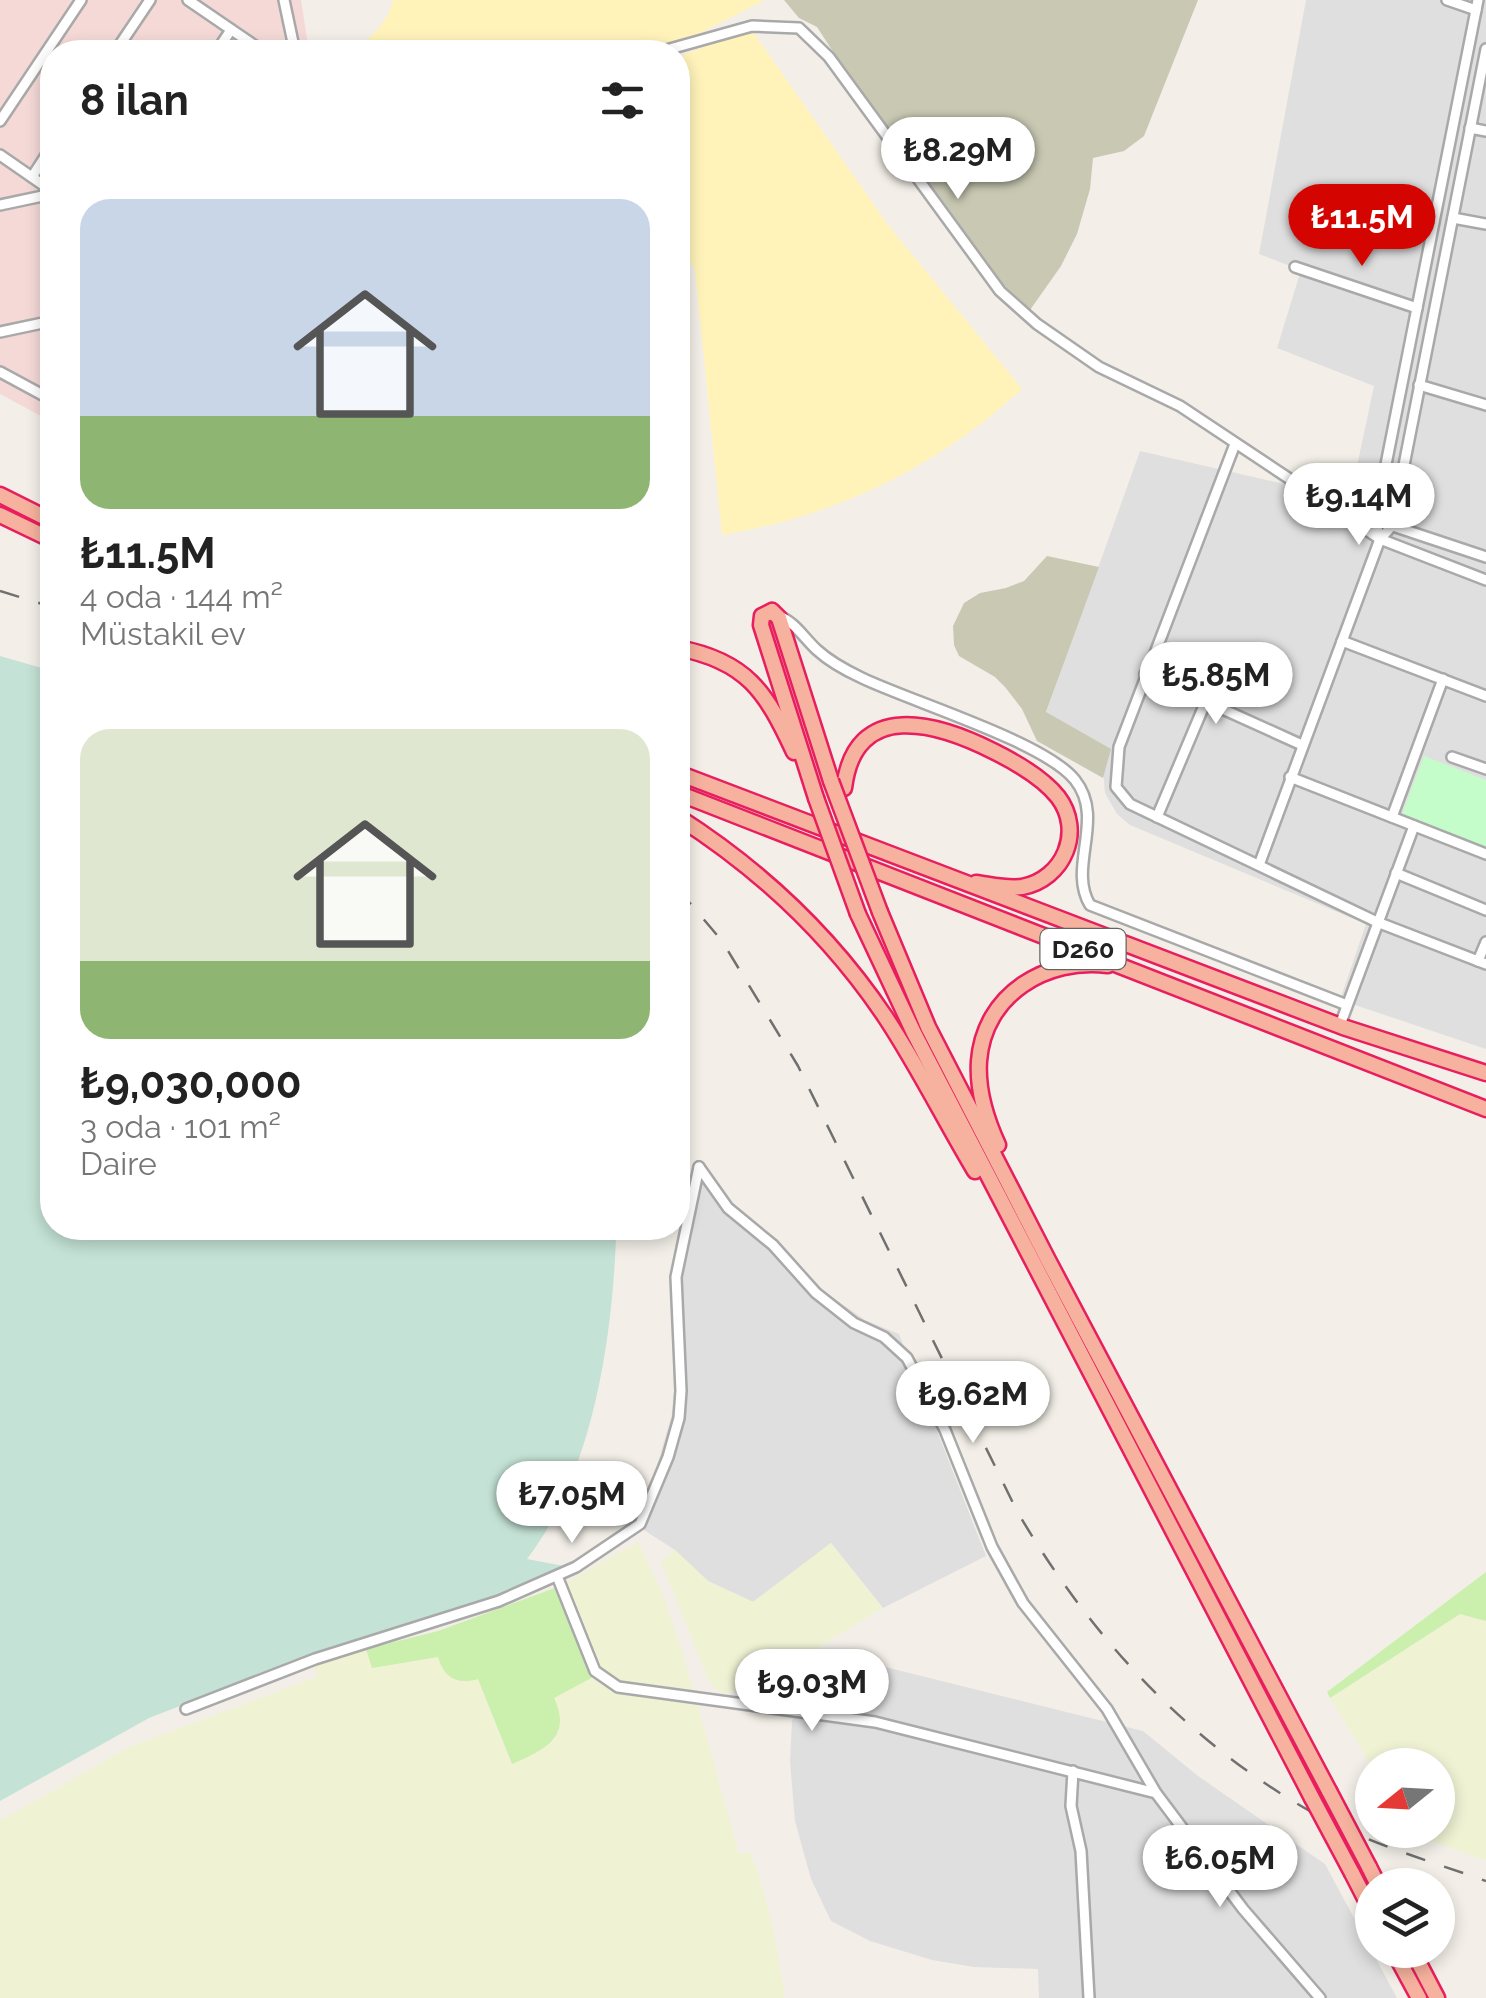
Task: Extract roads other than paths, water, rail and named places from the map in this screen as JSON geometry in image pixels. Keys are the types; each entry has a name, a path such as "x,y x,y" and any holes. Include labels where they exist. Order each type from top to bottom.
{"highway":[{"path":"0,495 40,515"},
{"path":"0,515 40,534"},
{"path":"1355,1879 1042,1265 928,1027 880,912 778,614 766,612 761,625 816,798 858,914 914,1034 1042,1265 1329,1791 1369,1868"},
{"path":"690,651 723,660 756,686 776,713 816,798"},
{"path":"838,784 859,745 884,728 908,724 948,732 984,746 1017,764 1058,796 1068,820 1069,842 1064,858 1048,876 1013,888 954,881"},
{"name":"D260","path":"690,778 1340,1025 1486,1074"},
{"name":"D260","path":"690,798 1486,1109"},
{"path":"690,826 775,889 821,934 853,973 1042,1265"},
{"path":"1042,1265 988,1120 979,1076 982,1042 1005,1000 1038,974 1083,962 1131,968"},
{"path":"1403,1968 1419,1998"},
{"path":"1421,1968 1437,1998"}],"street":[{"path":"54,40 81,0"},
{"path":"123,40 150,0"},
{"path":"188,0 246,40"},
{"path":"284,0 293,40"},
{"path":"1380,539 1375,520 1477,5 1448,0"},
{"path":"690,43 752,26 800,28 829,57 1000,291 1037,324 1099,367 1180,406 1380,539 1486,580"},
{"path":"224,40 231,30"},
{"path":"1259,864 1380,539 1392,526 1486,48"},
{"path":"0,121 40,61"},
{"path":"1470,128 1486,131"},
{"path":"0,154 40,183"},
{"path":"32,177 40,165"},
{"path":"0,205 40,195"},
{"path":"1452,218 1486,224"},
{"path":"1295,267 1417,308"},
{"path":"0,332 40,324"},
{"path":"0,372 40,394"},
{"path":"1420,385 1486,405"},
{"path":"1235,444 1119,747 1116,787 1130,804 1377,922 1482,962 1486,942"},
{"path":"1260,461 1375,520 1486,557"},
{"path":"778,614 796,626 819,652 860,678 1036,752 1075,780 1082,792 1089,828 1081,890 1090,904 1347,1005"},
{"path":"1342,641 1484,695 1486,683"},
{"path":"1145,674 1302,745"},
{"path":"1392,817 1443,679"},
{"path":"1157,817 1206,700"},
{"path":"1452,757 1486,768"},
{"path":"1290,777 1486,854"},
{"path":"1340,1025 1414,826"},
{"path":"1396,873 1486,910"},
{"path":"690,1208 698,1168 728,1208 774,1245 816,1293 854,1323 884,1337 907,1358 946,1430 992,1547 1012,1585 1041,1629 1107,1710 1156,1793 1243,1908 1320,1998"},
{"path":"186,1709 316,1659 468,1613 557,1576 640,1524 673,1444 681,1391 676,1277 683,1240"},
{"path":"557,1576 595,1670 618,1687 875,1722 1156,1793"},
{"path":"1072,1770 1071,1806 1081,1851 1089,1998"}],"railway":[{"path":"0,591 40,603"},
{"path":"690,903 722,941 798,1066 1017,1511 1075,1599 1108,1640 1180,1716 1263,1782 1351,1832 1486,1881"}]}
